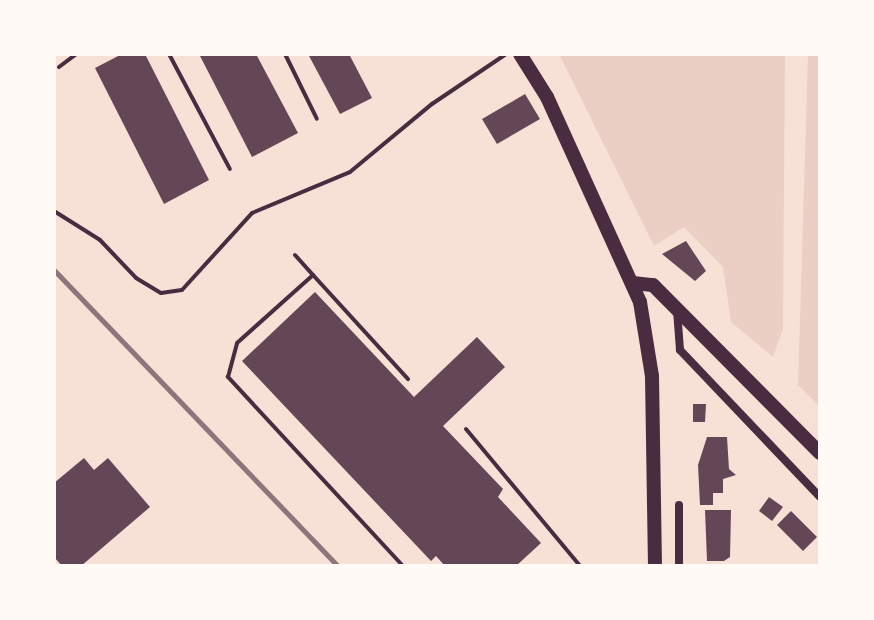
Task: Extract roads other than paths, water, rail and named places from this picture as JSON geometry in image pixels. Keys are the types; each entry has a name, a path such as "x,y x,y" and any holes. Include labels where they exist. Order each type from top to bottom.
{"main road":[{"path":"520,54 547,97 633,283 652,376 655,566"},
{"path":"633,283 653,285 820,453"}],"street":[{"path":"677,309 680,350 820,497"},
{"path":"679,505 679,566"}],"lane":[{"path":"59,67 76,54"},
{"path":"169,54 230,169"},
{"path":"285,54 317,119"},
{"path":"54,211 100,240 136,278 161,293 182,290 252,213 350,172 432,104 506,54"},
{"path":"295,255 408,379"},
{"path":"313,275 237,343 228,377 403,566"},
{"path":"466,429 580,566"}],"railway":[{"path":"54,270 338,566"}]}
